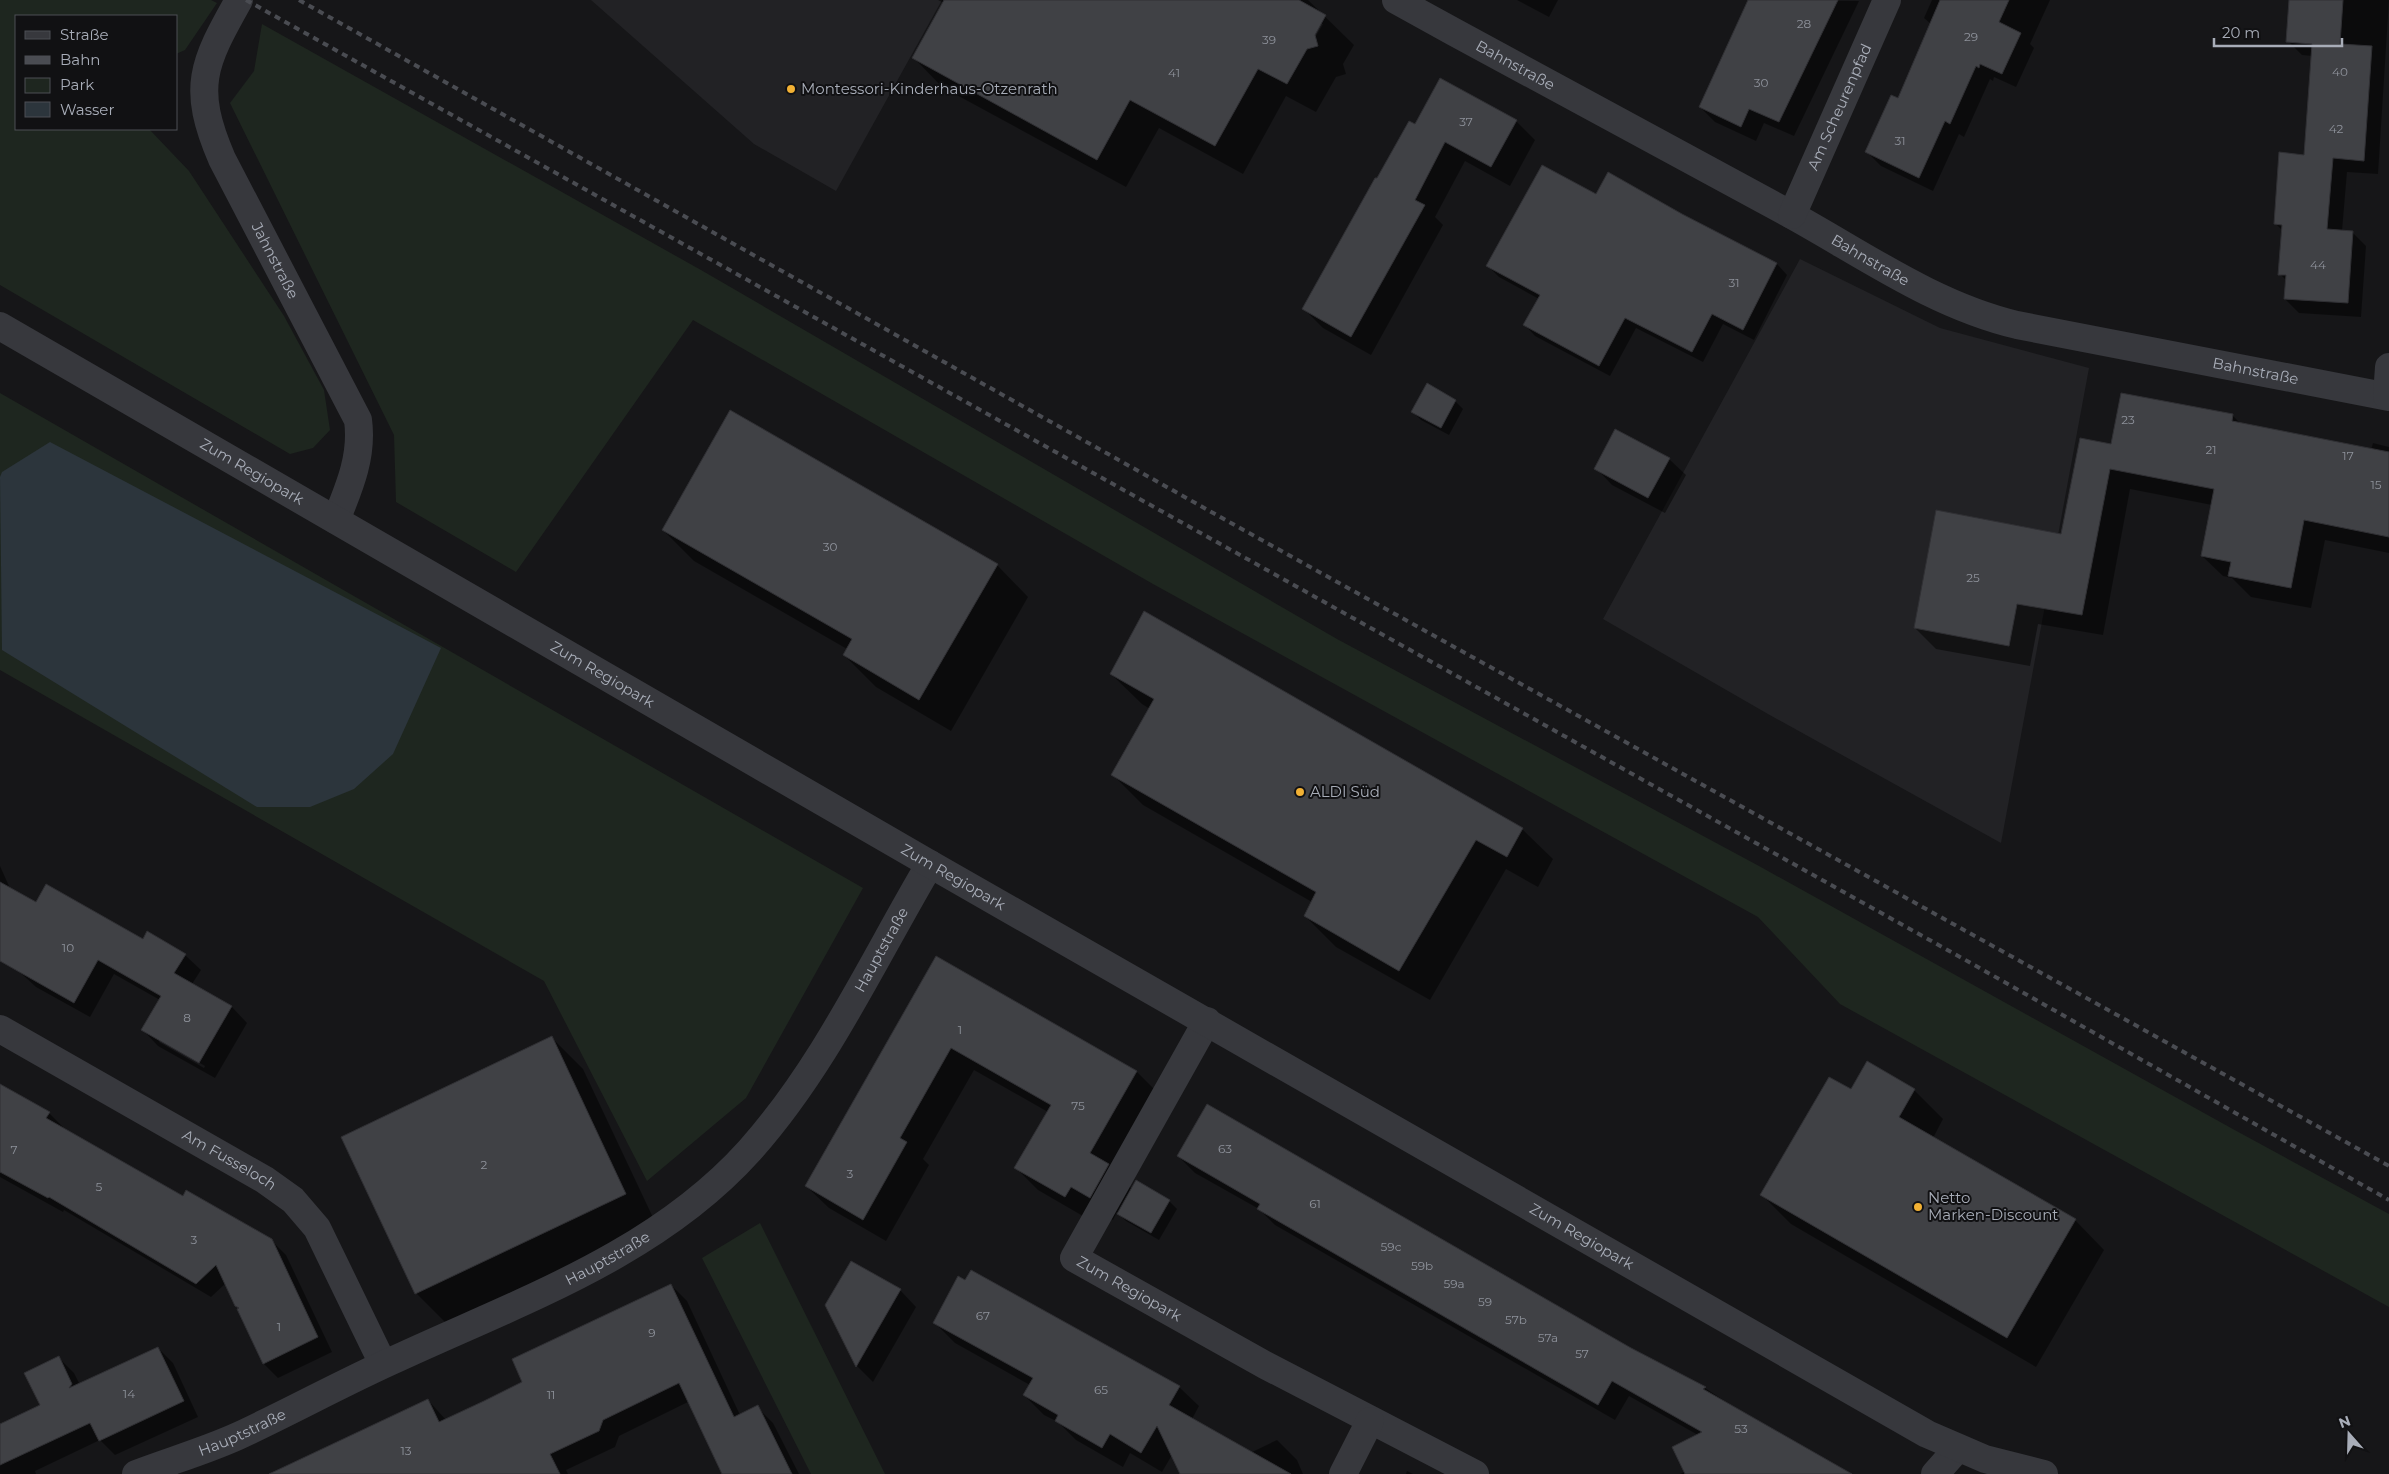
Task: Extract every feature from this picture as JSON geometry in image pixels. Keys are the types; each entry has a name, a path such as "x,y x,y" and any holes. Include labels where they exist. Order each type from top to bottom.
{"street":[{"name":"Jahnstraße","path":"239,0 208,59 204,91 208,121 216,146 358,420 359,445 356,465 336,520"},
{"name":"Am Scheurenpfad","path":"1792,216 1887,0"},
{"name":"Bahnstraße","path":"1399,1 1792,216 1918,288 1966,310 1989,318 2388,397"},
{"name":"Zum Regiopark","path":"0,326 930,864 1919,1429 1958,1448 2008,1466 2044,1474"},
{"path":"2388,397 2389,367"},
{"name":"Hauptstraße","path":"136,1474 196,1454 238,1436 383,1364 566,1280 620,1253 674,1219 727,1174 768,1128 810,1071 930,864"},
{"name":"Zum Regiopark","path":"1207,1021 1074,1258 1264,1365 1370,1421"},
{"name":"Am Fusseloch","path":"0,1029 265,1180 293,1200 309,1218 323,1239 383,1364"},
{"path":"1343,1474 1370,1421 1475,1474"},
{"path":"1935,1474 1958,1448"}],"shaded area":[{"name":"Montessori-Kinderhaus-Otzenrath","path":"591,0 942,0 836,191 754,144"},
{"path":"1800,259 1940,328 2089,368 2001,843 1768,714 1603,619"}],"green space":[{"path":"0,0 211,0 217,3 185,50 178,53 178,15 15,15 15,130 150,130 189,171 284,316 324,390 330,430 313,448 290,454 0,285"},
{"path":"262,24 701,270 1337,639 1759,866 2389,1214 2389,1307 1840,1004 1758,917 1153,584 693,320 516,572 396,502 394,435 230,103 254,71"},
{"path":"0,393 863,888 746,1098 647,1181 544,981 0,670"},
{"path":"760,1223 885,1474 811,1474 702,1258"}],"water":[{"path":"50,442 441,648 393,754 354,789 310,807 257,807 2,650 0,477 2,472"}],"building":[{"path":"944,0 1299,0 1326,15 1315,35 1318,46 1307,49 1287,84 1258,69 1215,146 1130,100 1097,160 912,58"},
{"path":"1748,0 1838,0 1779,122 1749,109 1741,127 1699,107"},
{"path":"1940,0 2009,0 1999,22 2021,33 2002,74 1980,64 1979,68 1976,66 1950,124 1945,121 1919,178 1865,152 1891,95 1898,98"},
{"path":"2289,0 2343,0 2340,44 2372,46 2364,161 2333,158 2327,229 2353,231 2348,303 2284,299 2286,275 2278,275 2282,225 2274,224 2279,152 2304,155 2312,44 2286,42"},
{"path":"1440,78 1517,120 1491,167 1445,142 1415,200 1425,205 1351,337 1302,309 1409,121 1415,124"},
{"path":"1542,165 1596,194 1608,172 1682,214 1777,263 1743,330 1712,314 1692,352 1625,318 1599,366 1523,325 1540,295 1486,266"},
{"path":"1427,383 1456,400 1441,428 1411,412"},
{"path":"2121,393 2233,414 2232,421 2389,452 2389,537 2304,520 2291,588 2228,576 2231,562 2201,556 2214,489 2110,469 2082,615 2017,604 2009,646 1914,628 1936,510 2061,534 2080,438 2111,444"},
{"path":"730,410 998,564 919,700 843,655 852,639 662,530"},
{"path":"1615,429 1670,458 1648,498 1594,469"},
{"name":"ALDI Süd","path":"1144,611 1523,828 1507,857 1476,840 1399,971 1304,916 1316,892 1111,775 1154,699 1110,674"},
{"path":"0,882 36,902 46,884 143,939 147,931 186,954 174,973 232,1006 199,1063 141,1030 161,996 98,960 74,1003 0,961"},
{"path":"936,956 1137,1071 1090,1153 1109,1164 1090,1198 1071,1187 1065,1197 1014,1168 1051,1105 951,1048 900,1138 907,1142 863,1220 805,1186"},
{"path":"552,1036 626,1194 415,1294 341,1137"},
{"name":"Netto Marken-Discount","path":"1867,1061 1915,1089 1899,1117 2076,1219 2007,1338 1760,1195 1829,1077 1851,1089"},
{"path":"0,1084 50,1112 46,1118 183,1196 186,1190 272,1239 318,1337 263,1364 237,1309 239,1308 235,1306 216,1265 196,1284 49,1197 0,1172"},
{"path":"1207,1104 1631,1348 1706,1387 1703,1389 1852,1474 1685,1474 1672,1447 1702,1432 1612,1381 1598,1405 1257,1209 1260,1204 1177,1156"},
{"path":"1136,1180 1170,1200 1151,1233 1117,1214"},
{"path":"851,1261 901,1289 856,1367 825,1305"},
{"path":"971,1270 1180,1386 1169,1405 1291,1474 1180,1474 1157,1426 1141,1453 1110,1434 1102,1448 1055,1421 1058,1415 1023,1395 1033,1378 933,1323 958,1276 965,1280"},
{"path":"671,1284 734,1417 758,1405 792,1474 722,1474 679,1383 603,1420 599,1431 550,1454 560,1474 269,1474 428,1399 439,1422 484,1401 522,1382 512,1359"},
{"path":"158,1347 184,1401 99,1441 90,1423 0,1465 0,1424 40,1405 24,1373 59,1356 72,1384 69,1388"}],"railway":[{"path":"246,0 1969,962 2389,1200"},
{"path":"299,0 1231,523 2389,1166"}],"place":[{"name":"Montessori-Kinderhaus-Otzenrath","path":"791,89"},
{"name":"ALDI Süd","path":"1300,792"},
{"name":"Netto Marken-Discount","path":"1918,1207"}]}
